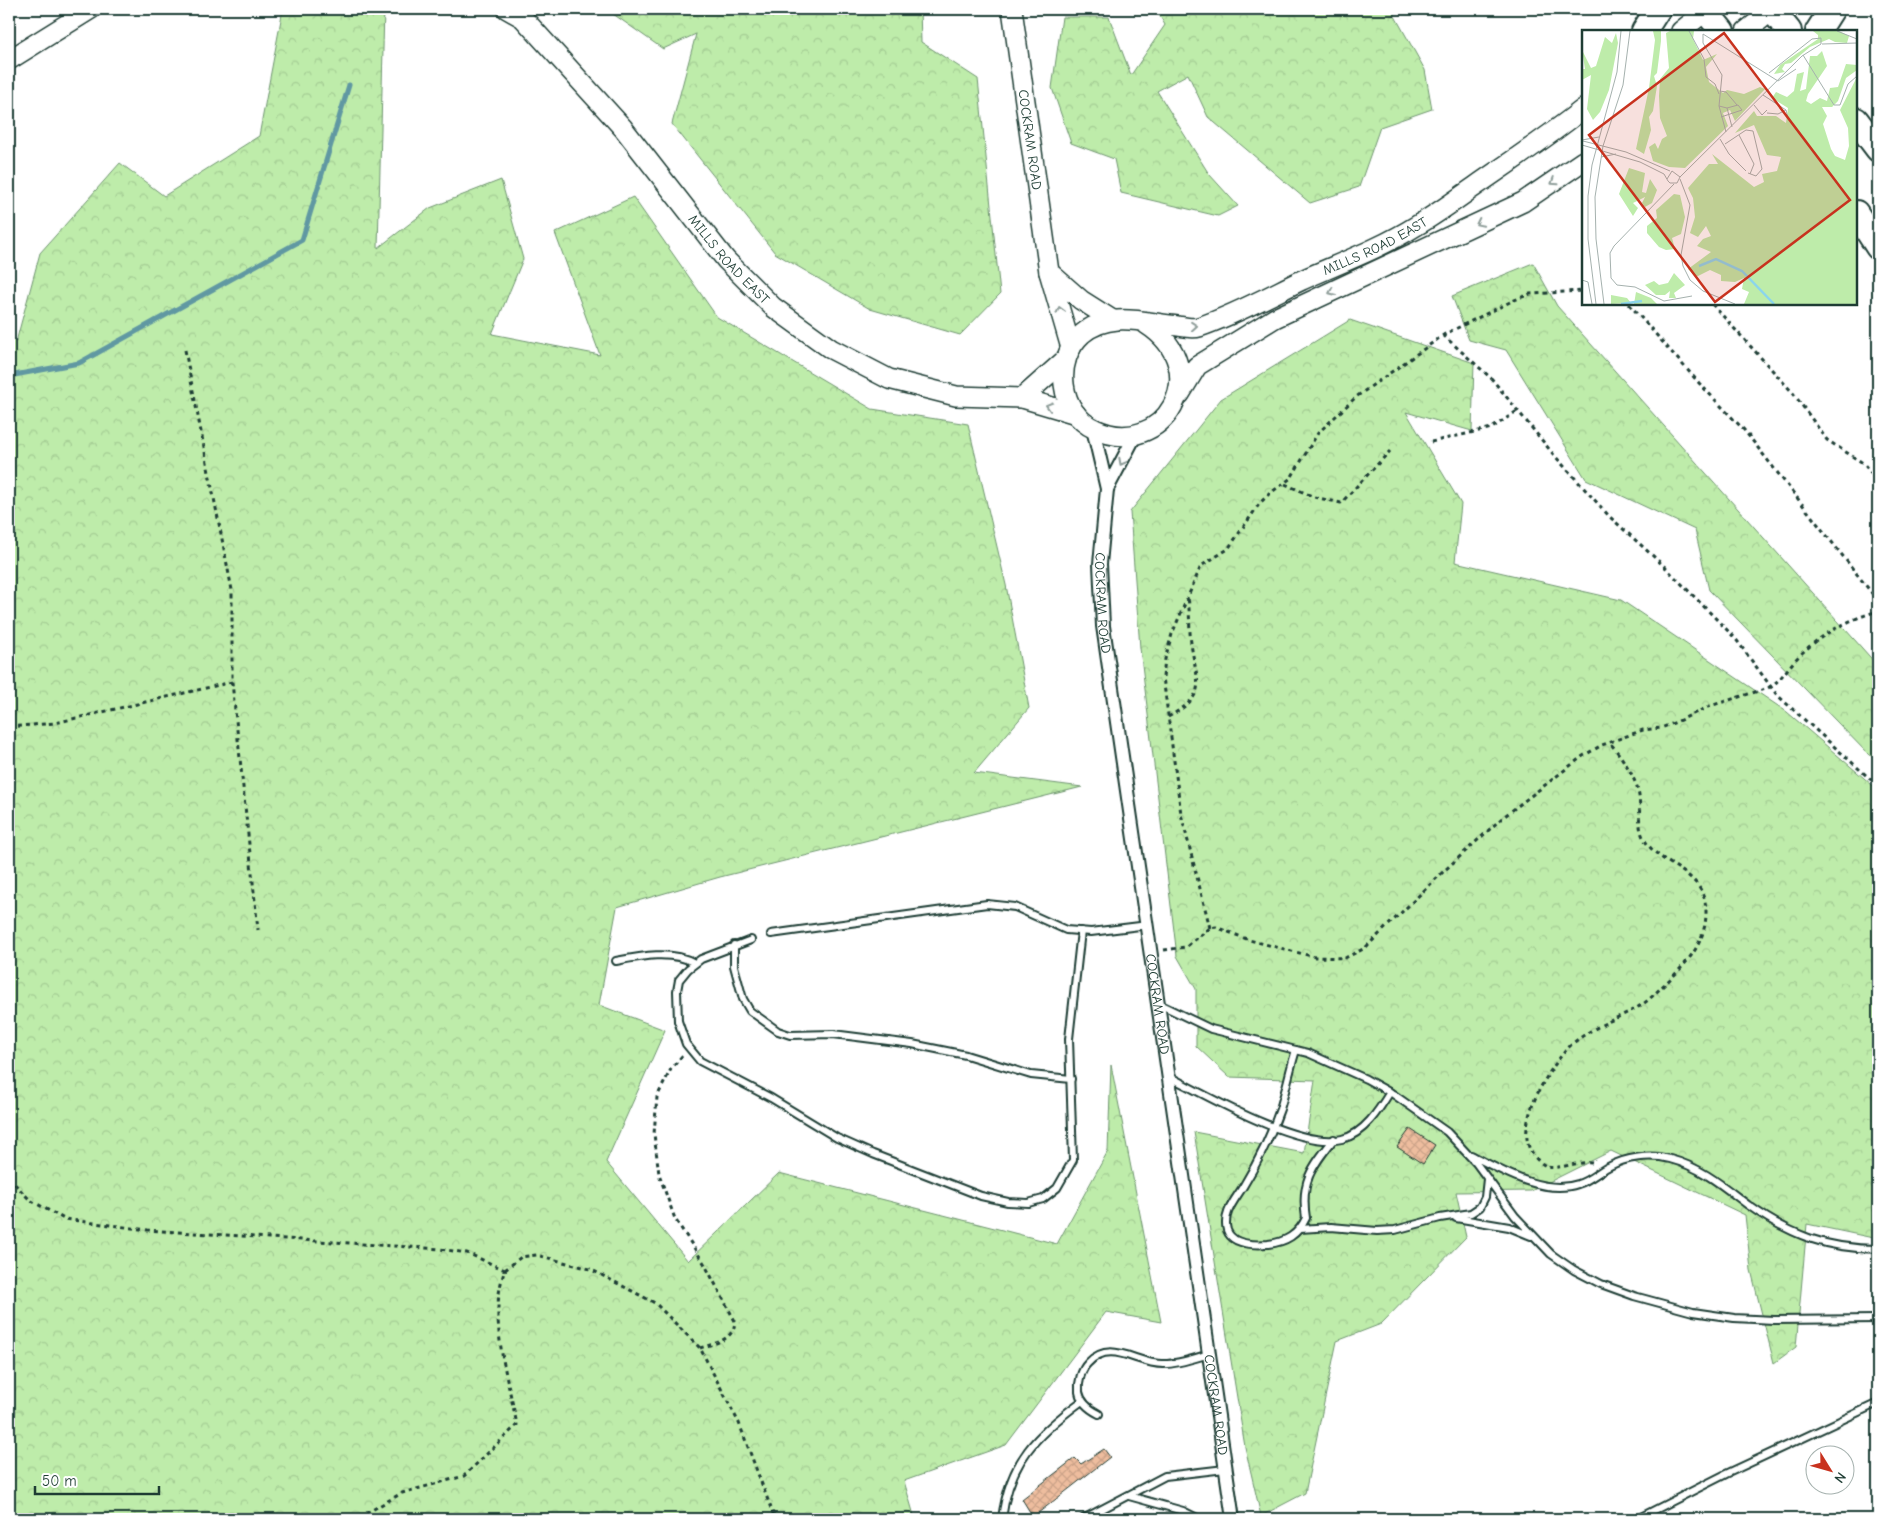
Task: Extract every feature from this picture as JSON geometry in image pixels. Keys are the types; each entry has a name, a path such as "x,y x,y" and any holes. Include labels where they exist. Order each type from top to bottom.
{"highway":[{"path":"1645,30 1658,9"},
{"path":"1706,9 1721,30"},
{"path":"1772,9 1788,30"},
{"path":"1819,30 1832,9"},
{"path":"1857,121 1878,149"},
{"path":"1857,215 1878,247"}],"main road":[{"path":"9,60 91,9"},
{"name":"MILLS ROAD EAST","path":"507,9 523,18 623,128 726,260 773,307 831,349 889,379 956,396 1022,398 1076,414"},
{"name":"COCKRAM ROAD","path":"1012,9 1050,272 1068,353"},
{"path":"1681,30 1706,9"},
{"path":"1747,30 1772,9"},
{"name":"MILLS ROAD EAST","path":"1146,324 1196,328 1415,227 1536,144 1582,110"},
{"name":"MILLS ROAD EAST","path":"1174,403 1197,366 1275,318 1416,254 1523,202 1582,162"},
{"path":"1050,272 1081,300 1111,319"},
{"path":"1022,398 1068,353 1081,335 1095,325 1111,319 1129,319 1146,324 1161,334 1173,348 1179,366 1180,385 1174,403 1164,417 1151,428 1136,434 1107,434 1093,429 1076,414 1066,398 1063,378 1068,353"}],"street":[{"name":"COCKRAM ROAD","path":"1093,429 1107,489 1100,564 1104,626 1152,950 1232,1519"},
{"name":"COCKRAM ROAD","path":"1107,489 1136,434"}],"lane":[{"path":"771,934 987,904 1015,907 1066,930 1091,932 1148,925"},
{"path":"751,940 734,945 695,963 679,980 677,991 678,1021 682,1036 700,1061 771,1098 837,1138 873,1154 972,1193 1008,1202 1028,1203 1044,1199 1057,1188 1073,1160 1069,1039 1080,931"},
{"path":"734,945 734,966 743,999 750,1011 778,1031 790,1035 833,1034 912,1044 966,1055 1031,1075 1071,1079"},
{"path":"616,960 660,955 688,959 695,963"},
{"path":"1159,1004 1211,1028 1296,1050 1337,1066 1390,1092 1447,1132 1468,1154 1500,1198 1551,1254 1574,1270 1601,1284 1634,1296 1693,1312 1774,1320 1878,1319"},
{"path":"1296,1050 1279,1110 1254,1167 1229,1209 1226,1222 1228,1232 1234,1239 1250,1244 1269,1244 1290,1238 1300,1229 1306,1218 1303,1202 1304,1189 1319,1159 1334,1140"},
{"path":"1170,1077 1272,1126 1313,1138 1334,1140 1356,1133 1373,1116 1390,1092"},
{"path":"1468,1154 1532,1182 1549,1185 1579,1184 1624,1160 1651,1156 1670,1159 1702,1171 1749,1205 1795,1234 1838,1246 1878,1249"},
{"path":"1455,1218 1471,1213 1480,1207 1485,1197 1487,1179"},
{"path":"1300,1229 1331,1227 1377,1232 1395,1230 1440,1218 1455,1218 1509,1227 1534,1237"},
{"path":"1099,1414 1082,1401 1079,1384 1086,1364 1102,1352 1121,1352 1154,1364 1165,1365 1209,1354"},
{"path":"1002,1519 1008,1486 1021,1459 1044,1431 1082,1401"},
{"path":"1637,1519 1735,1470 1878,1403"},
{"path":"1083,1519 1165,1476 1225,1469"},
{"path":"1129,1496 1183,1511 1199,1519"}],"path":[{"path":"1210,928 1182,814 1163,677 1164,660 1201,566 1228,549 1260,503 1291,478 1318,433 1356,397 1444,335 1512,301 1530,294 1582,291"},
{"path":"1631,305 1699,384 1744,430 1878,601"},
{"path":"1713,305 1793,393 1822,435 1863,463 1878,482"},
{"path":"1444,335 1491,378 1517,411 1610,517 1678,579 1735,638 1778,695 1878,786"},
{"path":"185,350 232,590 232,682 258,930"},
{"path":"1431,442 1492,428 1517,411"},
{"path":"1285,484 1314,497 1341,503 1390,451"},
{"path":"1168,717 1191,701 1196,692 1198,681 1191,642 1191,616 1188,596"},
{"path":"1152,950 1186,946 1210,928 1216,927 1249,940 1315,957 1345,958 1354,954 1365,948 1502,818 1583,756 1643,730 1661,728 1710,706 1771,686 1811,644 1848,621 1878,611"},
{"path":"9,728 55,723 232,682"},
{"path":"1607,1168 1580,1162 1555,1168 1548,1167 1534,1154 1530,1146 1528,1113 1535,1096 1568,1049 1601,1026 1640,1006 1690,959 1698,946 1706,912 1704,896 1698,884 1655,850 1644,838 1640,826 1639,794 1626,765 1610,743"},
{"path":"689,1048 671,1069 661,1085 654,1114 654,1134 659,1174 675,1219 704,1263 735,1321 735,1328 727,1338 700,1348"},
{"path":"9,1178 30,1200 64,1219 148,1230 440,1249 467,1253 504,1270"},
{"path":"356,1519 402,1493 464,1476 517,1425 498,1329 496,1307 504,1270 521,1257 537,1255 590,1269 655,1303 700,1348 739,1423 775,1519"}],"green space":[{"path":"283,9 384,9 378,248 430,208 501,180 523,259 492,334 600,355 555,233 633,197 717,317 872,409 968,424 1006,585 1029,708 974,773 1082,787 720,877 617,907 599,1005 665,1030 606,1162 688,1261 779,1173 1057,1244 1108,1151 1111,1065 1161,1322 1106,1312 1006,1445 904,1481 915,1519 9,1519 9,334 16,342 40,253 120,163 164,196 259,136"},
{"path":"606,9 920,9 921,42 978,79 1000,294 960,335 870,309 775,253 672,124 696,34 663,49"},
{"path":"1156,9 1391,9 1425,70 1432,109 1380,127 1359,187 1310,203 1208,117 1188,74 1157,91 1209,174 1238,206 1218,216 1121,193 1114,159 1071,143 1052,88 1062,17 1109,17 1131,75 1165,25"},
{"path":"1533,263 1557,306 1878,666 1878,758 1869,755 1709,590 1695,530 1586,479 1506,350 1469,340 1452,296"},
{"path":"1350,320 1474,363 1472,431 1406,412 1461,504 1455,562 1621,600 1787,712 1878,790 1878,1239 1807,1224 1796,1347 1774,1363 1751,1270 1745,1215 1611,1151 1531,1191 1456,1192 1466,1237 1381,1324 1337,1341 1305,1493 1261,1516 1245,1447 1194,1132 1304,1153 1315,1080 1229,1077 1196,1046 1196,989 1177,956 1140,648 1130,512 1221,399"}],"building":[{"path":"1410,1129 1435,1145 1423,1164 1397,1147"},
{"path":"1104,1449 1110,1457 1033,1517 1022,1499 1075,1458 1081,1464"}],"waterway":[{"path":"9,376 79,363 302,240 349,85"}]}
